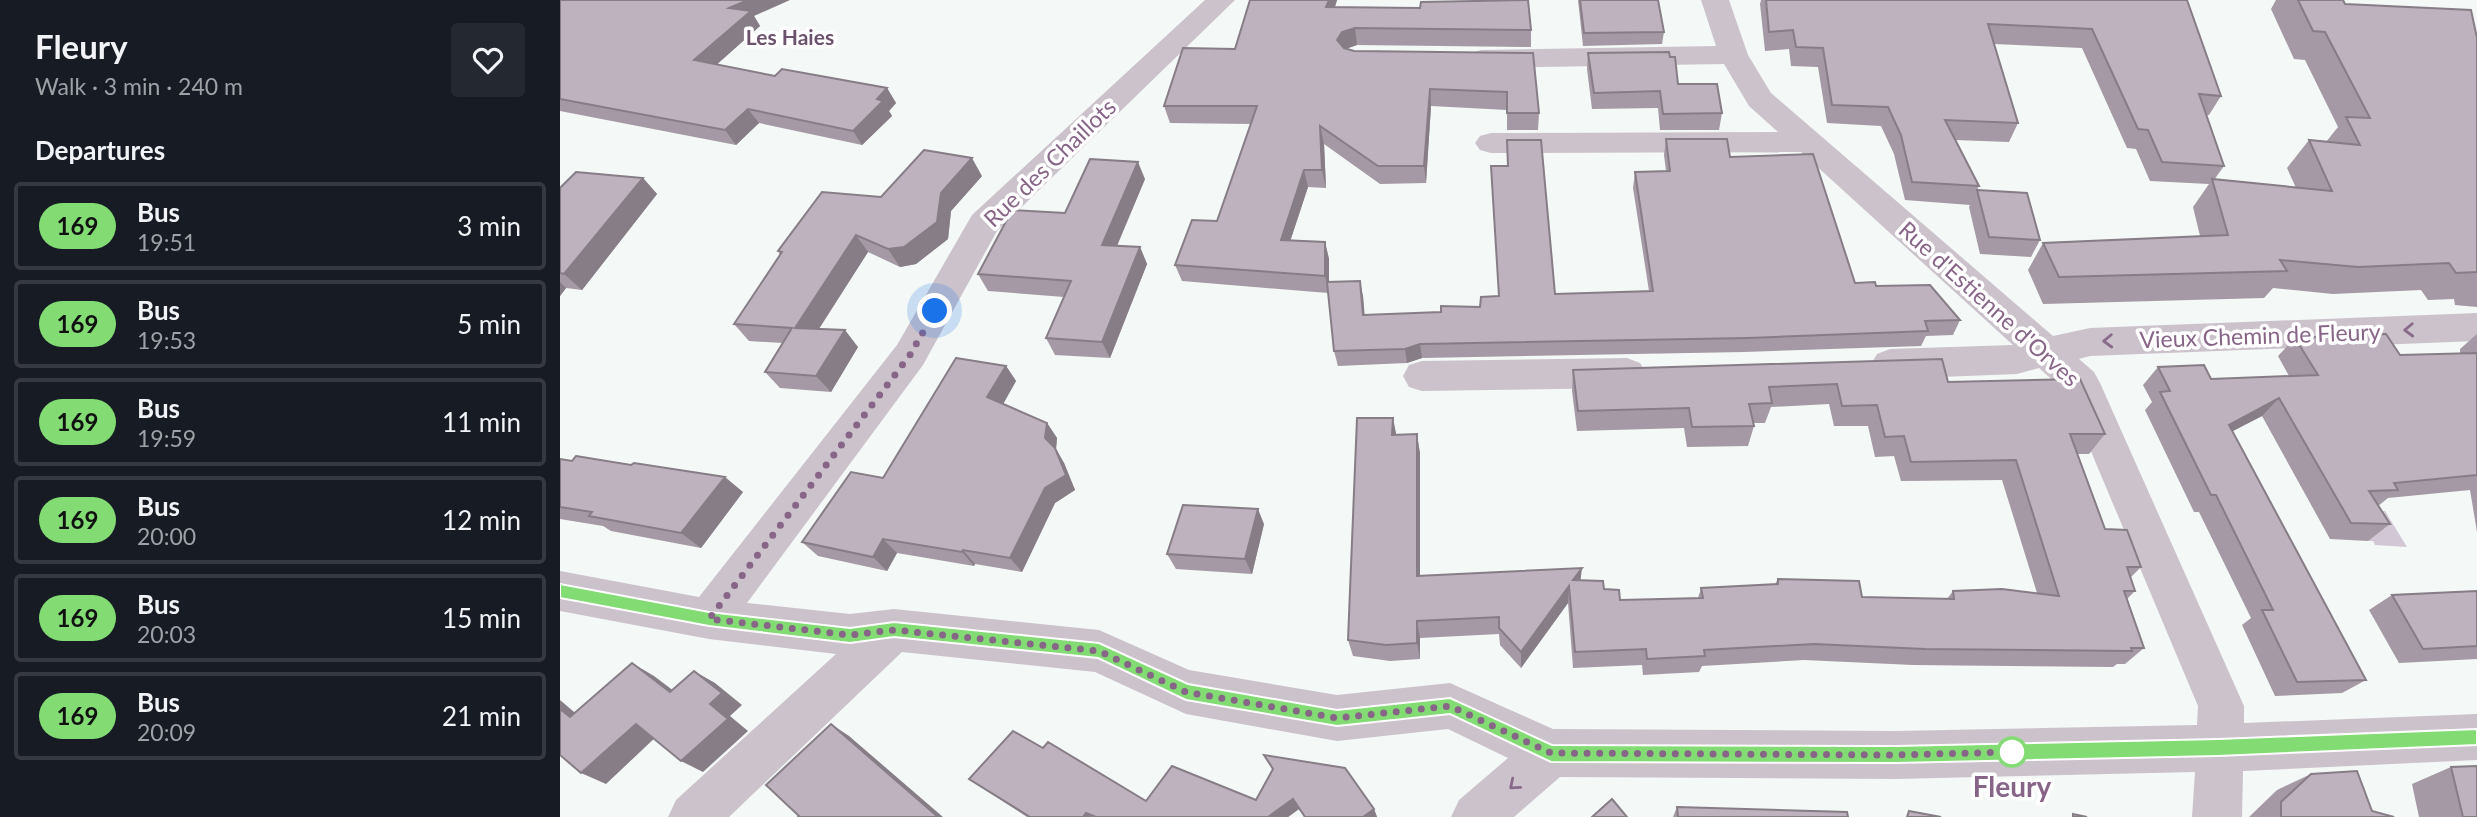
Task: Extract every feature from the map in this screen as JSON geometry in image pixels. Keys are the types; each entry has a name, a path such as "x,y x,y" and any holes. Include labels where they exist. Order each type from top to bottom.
{"street":[{"name":"Rue des Chaillots","path":"709,619 910,355 984,223 1221,0"},
{"name":"Rue d'Estienne d'Orves","path":"1716,0 1733,55 1760,99 2081,383 2221,706 2217,817"},
{"path":"1448,58 1733,55"},
{"path":"1491,143 1808,142"},
{"name":"Vieux Chemin de Fleury","path":"1853,366 2017,359 2090,342 2477,327"},
{"path":"1422,376 1664,372"},
{"path":"560,591 709,619 850,635 894,630 1099,651 1186,692 1337,718 1450,706 1551,753 1895,755 2218,748 2477,737"},
{"path":"693,817 894,630"},
{"path":"1476,817 1551,753"}],"shaded area":[{"path":"2385,511 2407,547 2375,545 2373,541 2369,541 2354,515 2355,512"}],"building":[{"path":"560,0 748,0 729,8 751,11 694,60 775,76 782,69 887,88 877,99 883,101 853,131 748,109 725,130 560,99"},
{"path":"1250,0 1329,0 1326,7 1420,8 1421,2 1528,0 1531,30 1355,28 1342,32 1337,40 1344,48 1354,51 1533,53 1539,113 1507,113 1507,92 1430,89 1424,166 1378,166 1320,126 1322,170 1304,170 1281,240 1325,242 1325,276 1175,265 1192,220 1217,221 1257,106 1164,106 1183,48 1235,49"},
{"path":"1580,0 1658,0 1664,32 1584,33"},
{"path":"1766,0 2187,0 2221,96 2199,94 2224,166 2162,162 2148,130 2138,129 2092,29 1988,24 2018,123 1945,120 1979,186 1912,182 1901,135 1888,107 1832,105 1823,48 1796,47 1793,30 1769,32"},
{"path":"2298,0 2343,0 2345,4 2471,10 2477,38 2477,272 2456,273 2449,263 2358,267 2280,260 2287,271 2059,277 2043,243 2228,235 2212,179 2332,191 2309,140 2360,145 2346,117 2370,118 2325,32 2313,31"},
{"path":"1669,52 1670,57 1675,57 1678,84 1717,84 1722,113 1663,114 1660,91 1594,93 1588,53"},
{"path":"1666,139 1727,139 1730,157 1813,154 1855,283 1875,282 1876,286 1930,285 1960,320 1925,321 1928,331 1748,338 1420,344 1405,349 1334,351 1327,282 1360,281 1363,315 1441,312 1441,306 1480,307 1481,297 1499,296 1491,166 1508,166 1507,140 1541,140 1555,294 1653,291 1635,172 1670,171"},
{"path":"924,150 972,158 941,193 937,222 904,247 888,249 856,235 795,328 845,330 816,376 765,372 792,328 734,324 782,252 778,251 822,192 881,197"},
{"path":"1090,159 1138,162 1102,245 1140,247 1102,342 1046,338 1071,281 978,274 1012,210 1065,213"},
{"path":"576,172 643,178 564,274 560,273 560,188"},
{"path":"1977,190 2027,193 2040,240 1989,237"},
{"path":"2386,334 2400,355 2477,353 2477,475 2394,483 2398,490 2369,491 2390,524 2351,523 2279,398 2229,425 2366,680 2297,682 2262,610 2273,610 2216,495 2211,495 2160,392 2170,391 2158,367 2204,365 2211,379 2318,375 2295,338"},
{"path":"956,358 1006,366 987,397 1047,423 1045,438 1055,448 1066,475 1045,488 1010,558 883,539 873,557 802,542 851,472 883,478"},
{"path":"1942,359 1948,382 2080,379 2105,434 2070,434 2105,529 2127,530 2141,567 2127,567 2135,591 2124,591 2144,648 2131,648 2132,651 1925,649 1814,644 1704,650 1705,656 1647,659 1646,649 1575,652 1569,586 1521,652 1499,628 1499,617 1417,621 1417,643 1386,645 1348,640 1357,418 1393,418 1392,435 1417,434 1417,576 1582,568 1573,580 1603,581 1604,589 1619,590 1620,600 1703,598 1701,588 1778,584 1778,579 1859,581 1862,597 1954,599 1953,591 2002,589 2059,596 2016,460 1911,462 1904,436 1885,437 1877,405 1842,406 1837,384 1769,387 1772,403 1749,404 1754,426 1692,427 1689,408 1578,411 1573,370"},
{"path":"576,456 725,477 681,533 589,516 592,512 560,507 560,459 572,461"},
{"path":"1183,505 1258,509 1245,559 1167,554"},
{"path":"2477,591 2477,646 2423,649 2392,595"},
{"path":"632,663 670,692 694,671 722,693 710,704 728,719 681,761 636,724 581,773 560,755 560,709 570,717"},
{"path":"831,724 938,817 798,817 766,785"},
{"path":"1013,731 1043,748 1048,742 1146,801 1172,766 1256,800 1273,769 1264,755 1345,768 1374,809 1363,817 1305,817 1293,799 1268,817 1096,817 1086,813 1083,817 1030,817 969,779"},
{"path":"2477,766 2477,817 2463,817 2451,767"},
{"path":"2357,771 2372,811 2394,817 2281,817 2281,802 2311,774"},
{"path":"1612,799 1627,817 1592,817"},
{"path":"1677,807 1847,812 1848,817 1678,817"},
{"path":"1909,811 1941,817 1907,817"}],"bus line":[{"name":"169","path":"560,591 709,619 850,635 894,630 1099,651 1186,692 1337,718 1450,706 1551,753 1895,755 2218,748 2477,737"}],"place":[{"name":"Fleury","path":"2012,752"}],"district":[{"name":"Les Haies","path":"790,38"}],"route":[{"path":"935,311 910,355 709,619 850,635 894,630 1099,651 1186,692 1337,718 1450,706 1551,753 1895,755 2012,752"}]}
